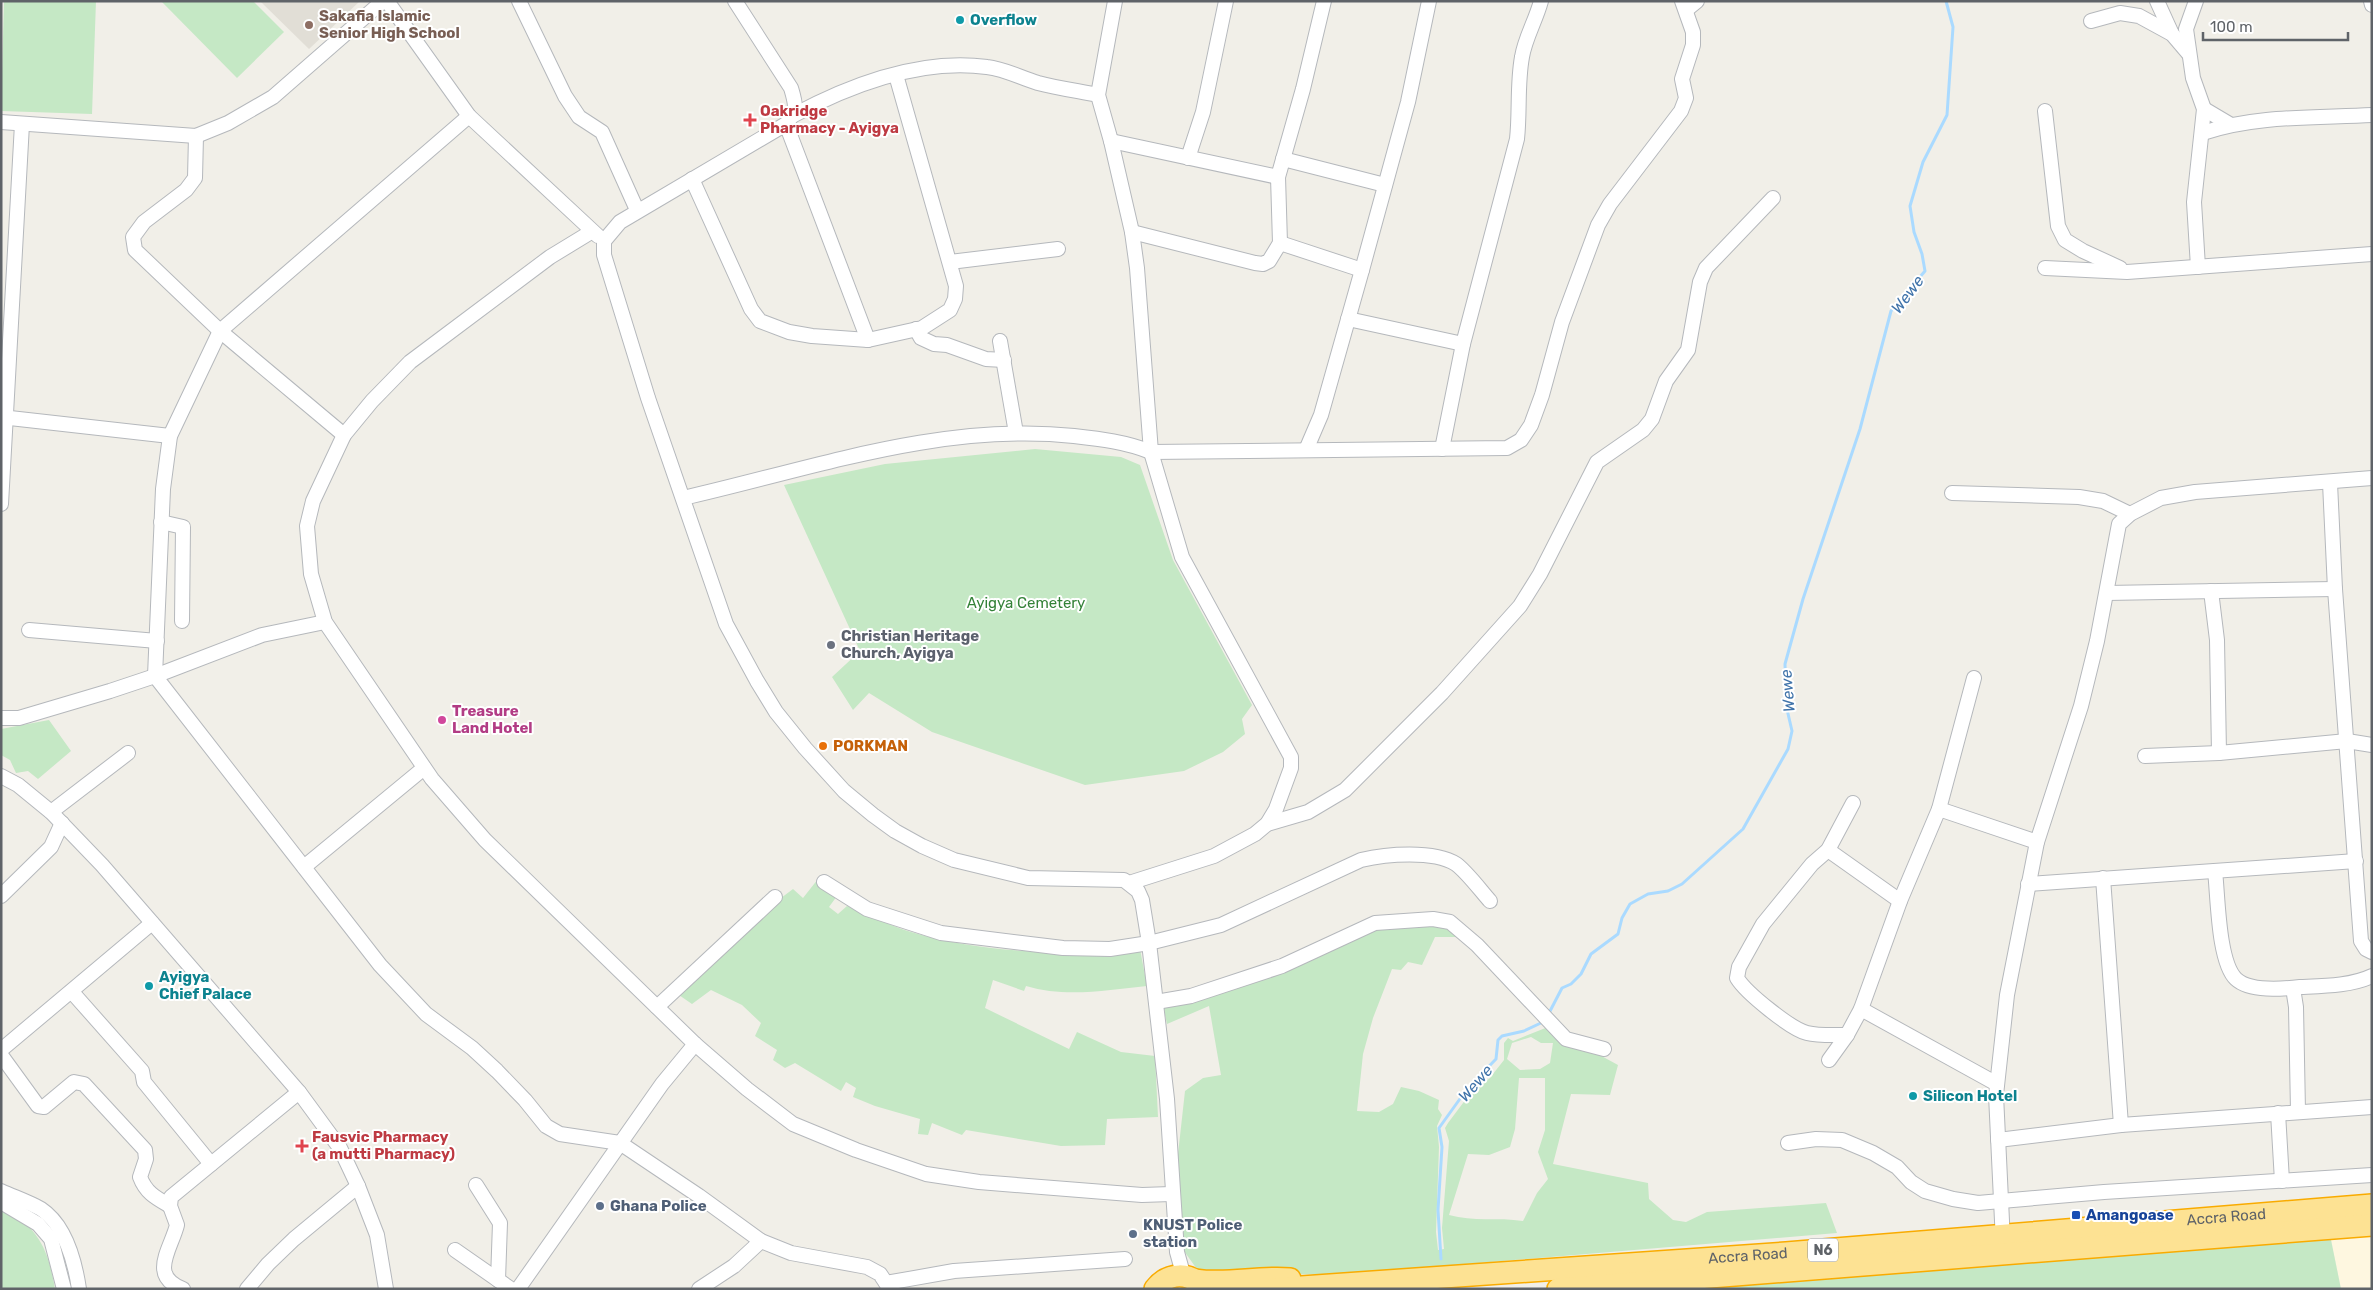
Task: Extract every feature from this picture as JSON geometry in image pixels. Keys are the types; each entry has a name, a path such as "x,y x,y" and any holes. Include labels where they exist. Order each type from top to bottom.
{"highway":[{"name":"Accra Road","path":"1558,1289 2372,1206"},
{"name":"Accra Road","path":"1273,1289 1786,1253 2372,1225"},
{"path":"1183,1282 1212,1283 1277,1278 1335,1284"}],"street":[{"path":"1,122 196,136 228,123 273,97 382,1"},
{"path":"387,1 469,116 592,232 604,241"},
{"path":"519,1 565,96 579,117 602,132 637,210"},
{"path":"735,1 790,88 795,103 790,120 868,340"},
{"path":"1115,1 1098,95 1111,141 1132,232 1137,268 1151,452 1182,557 1291,757 1291,768 1276,809 1267,824 1255,834 1214,856 1130,883"},
{"path":"1188,158 1203,112 1226,1"},
{"path":"1132,232 1263,264 1269,261 1280,243 1278,177 1303,89 1324,1"},
{"path":"1306,450 1321,415 1362,270 1408,102 1429,1"},
{"path":"1442,449 1463,344 1517,139 1519,115 1518,88 1522,55 1541,1"},
{"path":"683,498 884,448 987,434 1046,433 1096,438 1124,442 1151,452 1507,448 1521,440 1531,425 1542,395 1562,322 1598,225 1610,204 1681,111 1686,98 1682,78 1693,45 1693,32 1684,6 1697,1"},
{"path":"2157,1 2172,34 2189,54"},
{"path":"2196,1 2186,29 2193,78 2204,109 2203,133 2194,202 2198,267"},
{"path":"2091,22 2120,13 2139,16 2172,34"},
{"path":"1098,95 1038,83 988,67 938,66 874,79 830,96 637,210 620,222 604,241 606,266 717,600 739,650 776,712 816,762 844,791 894,831 954,860 1028,878 1070,880 1115,878 1130,883 1138,891 1142,900 1149,943 1156,1002 1167,1098 1171,1194 1177,1252 1183,1282"},
{"path":"692,179 752,309 760,320 789,332 812,336 868,340 922,328 950,310 955,299 956,286 896,75"},
{"path":"2204,109 2231,125"},
{"path":"2046,111 2058,226 2065,240 2127,272"},
{"path":"2203,133 2231,125 2372,115"},
{"path":"469,116 220,331 170,436 163,489 155,676 380,965 426,1014 472,1048 497,1071 525,1100 546,1126 560,1134 620,1143 699,1196 761,1241 800,1255 867,1267 880,1274 885,1286 954,1271 1125,1259"},
{"path":"1,504 8,233 22,124"},
{"path":"196,136 195,178 186,190 144,222 133,237 132,242 135,250 220,331 344,435"},
{"path":"1111,141 1278,177"},
{"path":"1283,159 1385,185"},
{"path":"1267,824 1308,812 1345,790 1442,693 1520,606 1540,574 1597,462 1643,430 1652,419 1666,381 1688,350 1700,282 1706,268 1773,198"},
{"path":"592,232 550,257 410,362 372,401 344,435 313,501 307,526 311,574 325,622 424,768 485,840 694,1044 794,1124 856,1150 926,1174 1008,1184 1142,1195 1171,1194"},
{"path":"1280,243 1362,270"},
{"path":"950,262 1058,250"},
{"path":"2045,268 2127,272 2372,254"},
{"path":"1348,319 1463,344"},
{"path":"916,329 921,338 934,344 947,345 986,359 1004,360"},
{"path":"1000,340 1016,433"},
{"path":"4,417 170,436"},
{"path":"2003,1244 1997,1084 2006,1003 2037,842 2081,706 2119,524 2130,514 2161,498 2195,492 2330,483 2372,478"},
{"path":"2330,483 2335,589 2361,940 2366,949 2372,952"},
{"path":"1952,493 2079,497 2103,501 2130,514"},
{"path":"161,522 183,527 182,621"},
{"path":"2106,593 2335,589"},
{"path":"2210,591 2217,640 2219,752"},
{"path":"1,718 19,718 155,676 262,635 325,622"},
{"path":"29,630 157,640"},
{"path":"1829,1060 1847,1036 1861,1009 1900,901 1939,809 1974,678"},
{"path":"2145,756 2347,741 2372,745"},
{"path":"51,812 128,753"},
{"path":"304,868 424,768"},
{"path":"1,776 18,784 62,823 299,1092 340,1148 358,1186 377,1235 386,1289"},
{"path":"1847,1036 1808,1034 1794,1028 1754,996 1737,978 1739,967 1763,924 1807,870 1828,850 1853,803"},
{"path":"1939,809 2037,842"},
{"path":"1,896 51,848 62,823"},
{"path":"1828,850 1900,901"},
{"path":"824,882 867,909 941,933 1063,948 1110,949 1149,943 1221,926 1361,860 1384,854 1425,855 1456,864 1490,901"},
{"path":"2028,884 2356,861"},
{"path":"2215,871 2222,944 2228,966 2236,980 2251,986 2293,988 2329,985 2365,979 2372,976"},
{"path":"2104,878 2121,1125"},
{"path":"656,1008 776,897"},
{"path":"1156,1002 1191,996 1282,966 1375,923 1433,920 1450,922 1470,939 1566,1039 1604,1049"},
{"path":"1,1050 152,923"},
{"path":"2293,988 2296,1007 2298,1111"},
{"path":"72,992 142,1071 144,1081 211,1164"},
{"path":"1861,1009 1997,1084"},
{"path":"518,1289 662,1084 694,1044"},
{"path":"1,1055 38,1106 44,1107 74,1082 84,1084 145,1150 146,1159 140,1177 141,1180 152,1195 170,1206"},
{"path":"183,1289 173,1285 166,1278 164,1271 166,1251 177,1225 170,1206 171,1197 299,1092"},
{"path":"1998,1140 2121,1125 2372,1106"},
{"path":"2278,1113 2282,1181"},
{"path":"1788,1143 1816,1139 1842,1140 1889,1162 1925,1191 1953,1199 1978,1203 2372,1176"},
{"path":"476,1185 500,1223 498,1280"},
{"path":"247,1289 268,1264 294,1239 358,1186"},
{"path":"1,1191 41,1209 53,1220 66,1244 76,1270 79,1289"},
{"path":"1,1202 38,1224 51,1240 64,1289"},
{"path":"699,1289 734,1266 761,1241"},
{"path":"454,1250 511,1289"}],"shaded area":[{"name":"Sakafia Islamic Senior High School","path":"260,1 360,1 309,49"},
{"path":"2372,1231 2372,1289 2341,1289 2330,1235"}],"green space":[{"path":"4,1 96,1 92,114 1,111"},
{"path":"161,1 253,1 284,32 237,78"},
{"name":"Ayigya Cemetery","path":"1035,449 1121,457 1140,465 1173,560 1252,705 1242,719 1245,734 1223,752 1184,771 1085,785 932,732 869,693 853,710 832,677 860,651 784,485 885,464"},
{"path":"49,720 71,751 38,779 28,771 16,773 10,760 1,755 1,729"},
{"path":"818,879 837,896 829,907 838,914 847,906 911,932 940,939 968,945 1025,951 1082,952 1140,949 1147,986 1102,991 1056,992 1026,986 1024,991 993,980 985,1008 1069,1049 1077,1032 1121,1052 1155,1056 1158,1117 1107,1119 1105,1145 1061,1146 966,1130 962,1135 932,1123 928,1135 918,1134 920,1119 875,1106 853,1097 856,1088 846,1082 841,1091 795,1063 785,1068 773,1060 777,1050 755,1036 761,1023 742,1005 711,990 692,1004 676,993 761,913 793,889 803,898"},
{"path":"1449,926 1460,937 1435,937 1422,965 1408,962 1401,970 1392,969 1373,1018 1363,1054 1357,1111 1379,1112 1393,1104 1401,1087 1419,1091 1439,1100 1438,1109 1442,1115 1437,1126 1439,1147 1436,1232 1438,1250 1444,1249 1442,1228 1449,1141 1445,1128 1475,1087 1489,1079 1504,1060 1504,1043 1508,1038 1513,1041 1548,1027 1618,1065 1610,1095 1571,1094 1553,1164 1648,1183 1649,1199 1673,1220 1686,1222 1707,1212 1826,1203 1837,1233 1336,1275 1199,1272 1184,1251 1180,1230 1177,1163 1185,1091 1203,1078 1221,1075 1209,1006 1167,1024 1163,1006 1372,928","holes":["1531,1037 1541,1043 1553,1043 1550,1063 1540,1069 1520,1070 1507,1059 1512,1043","1519,1078 1545,1078 1545,1130 1538,1152 1548,1179 1537,1193 1523,1221 1467,1218 1449,1215 1468,1154 1489,1155 1510,1147 1515,1129"]},
{"path":"1,1210 25,1223 40,1241 49,1263 55,1289 1,1289"},
{"path":"2330,1235 2341,1289 1619,1289"}],"waterway":[{"name":"Wewe","path":"1548,1015 1562,988 1571,984 1581,974 1591,954 1618,934 1622,918 1630,904 1648,894 1668,891 1682,884 1743,829 1788,749 1792,731 1786,705 1785,664 1803,599 1860,429 1891,311 1925,271 1922,254 1914,232 1910,206 1923,162 1947,115 1953,27 1946,1"},
{"name":"Wewe","path":"1441,1259 1438,1210 1442,1147 1439,1128 1467,1089 1496,1059 1498,1040 1502,1036 1524,1031 1543,1022"}],"place":[{"name":"Overflow","path":"960,20"},
{"name":"Sakafia Islamic Senior High School","path":"309,25"},
{"name":"Oakridge Pharmacy - Ayigya","path":"750,120"},
{"name":"Christian Heritage Church, Ayigya","path":"831,645"},
{"name":"Treasure Land Hotel","path":"442,720"},
{"name":"PORKMAN","path":"823,746"},
{"name":"Ayigya Chief Palace","path":"149,986"},
{"name":"Silicon Hotel","path":"1913,1096"},
{"name":"Fausvic Pharmacy (a mutti Pharmacy)","path":"302,1146"},
{"name":"Ghana Police","path":"600,1206"},
{"name":"Amangoase","path":"2076,1215"},
{"name":"KNUST Police station","path":"1133,1234"}]}
